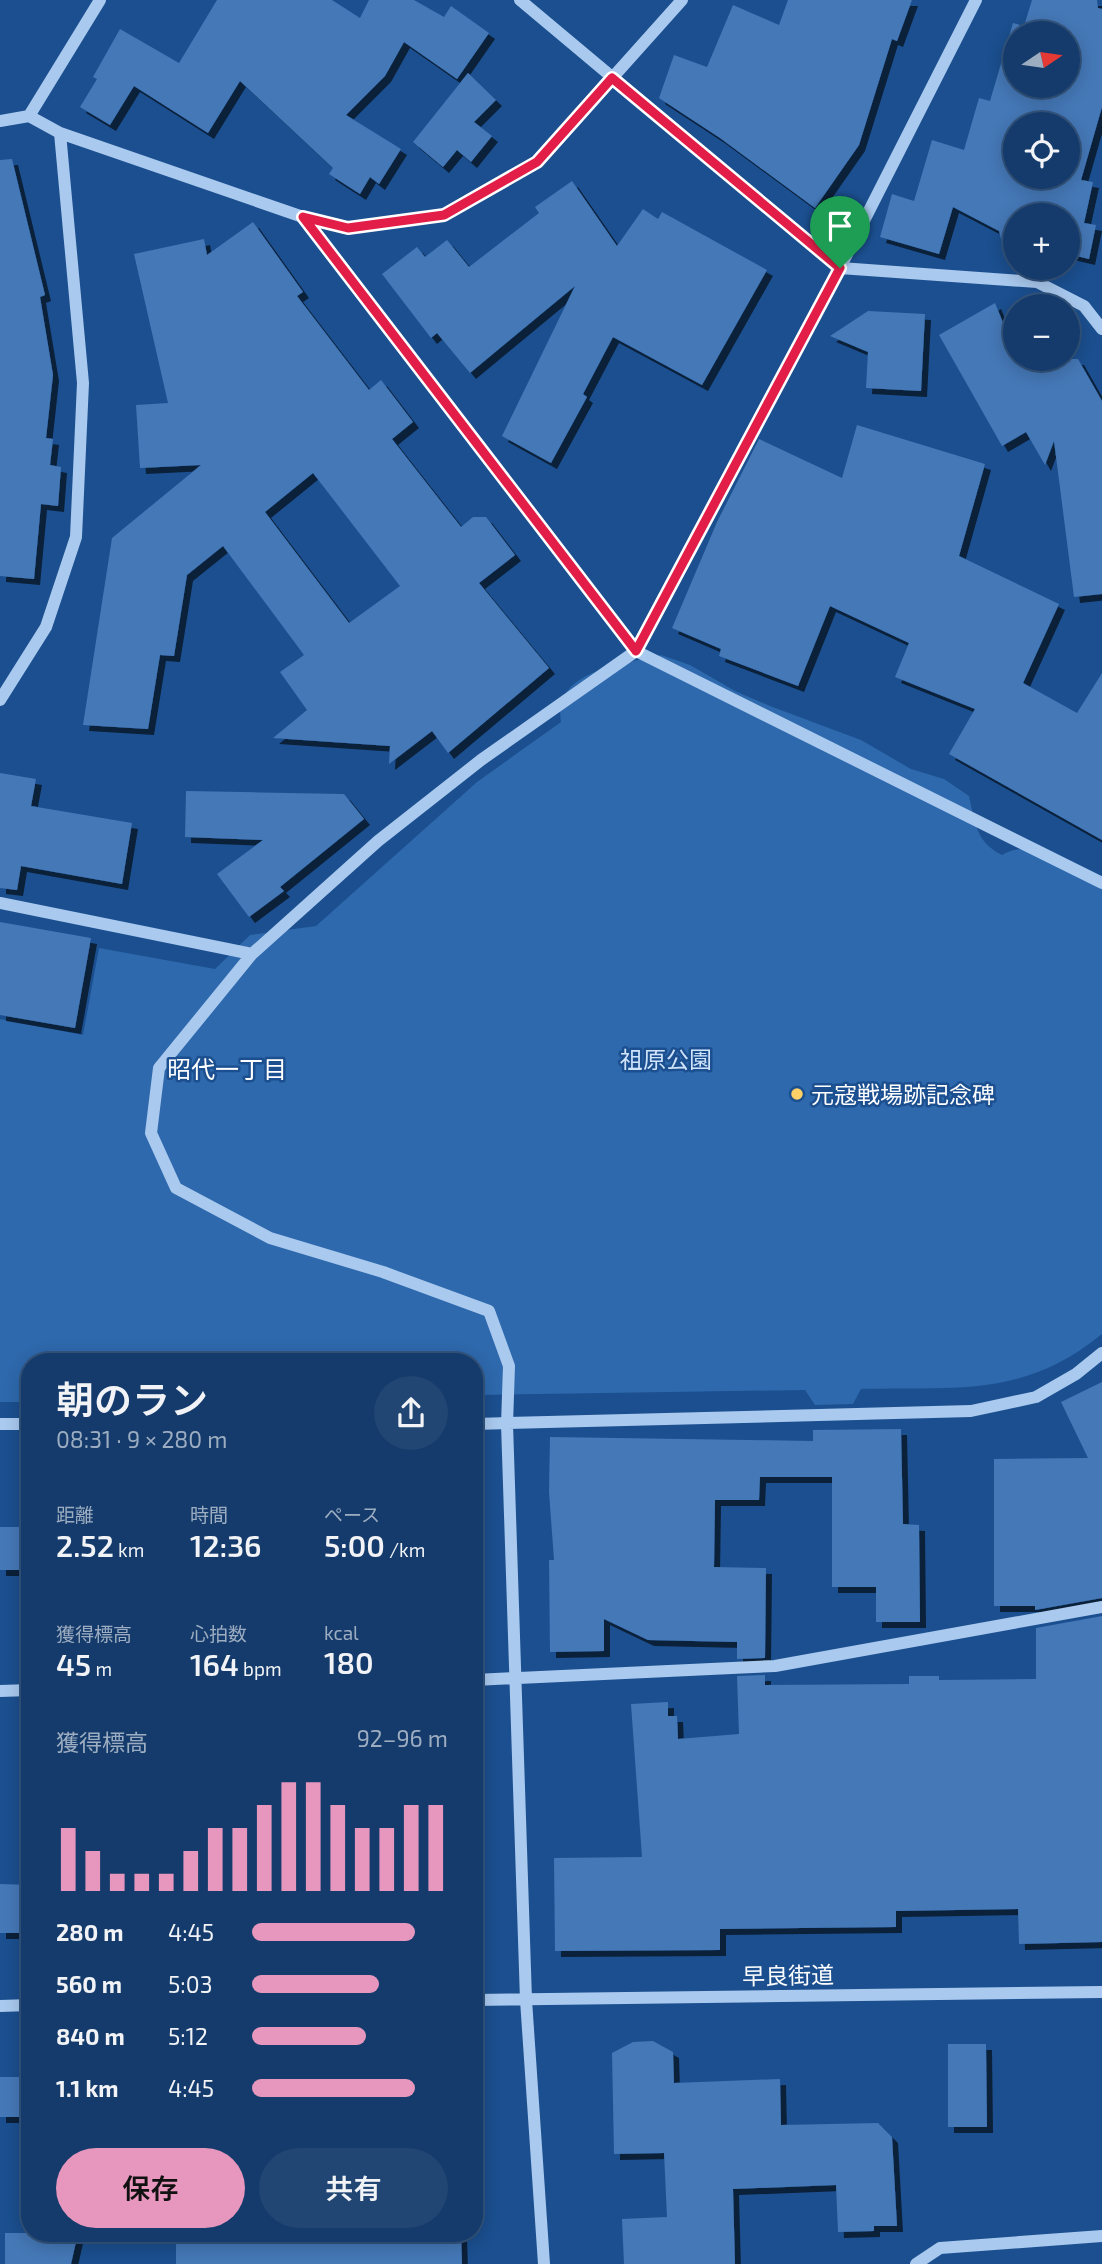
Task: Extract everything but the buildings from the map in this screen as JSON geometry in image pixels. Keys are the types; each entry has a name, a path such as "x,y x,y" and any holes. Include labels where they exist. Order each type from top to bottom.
{"street":[{"path":"29,116 100,0"},
{"path":"520,0 840,268 1037,282 1084,306 1102,329"},
{"path":"0,121 29,116 60,132 303,217 348,228 444,215 537,162 682,0"},
{"path":"544,2264 526,2000 507,1424 509,1366 489,1311 383,1272 270,1238 176,1188 151,1133 159,1068 252,954 378,841 481,760 636,651 840,268 976,0"},
{"path":"0,700 46,627 76,537 83,383 60,132"},
{"path":"303,217 636,651 1102,883"},
{"path":"0,903 252,954"},
{"path":"483,1424 971,1411 1036,1397 1076,1374 1102,1353"},
{"path":"0,1424 21,1424"},
{"path":"483,1680 775,1666 1102,1607"},
{"path":"0,1691 21,1690"},
{"name":"早良街道","path":"483,2000 1102,1992"},
{"path":"0,2006 21,2006"},
{"path":"916,2264 940,2248 1102,2236"}],"green space":[{"name":"祖原公園","path":"661,655 690,665 735,691 861,740 911,769 944,779 969,796 978,831 993,850 1002,855 1014,850 1039,850 1102,876 1102,1334 1073,1355 1017,1379 958,1388 861,1389 853,1404 815,1405 805,1390 483,1395 483,1353 21,1353 21,1402 0,1402 0,1019 83,1035 99,948 215,969 250,935 316,926 477,782 561,722 561,704 568,690 580,680 612,666"}],"place":[{"name":"元寇戦場跡記念碑","path":"797,1094"}],"district":[{"name":"昭代一丁目","path":"227,1068"}],"route":[{"path":"612,78 840,268 636,651 303,217 348,228 444,215 537,162 612,78"}]}
